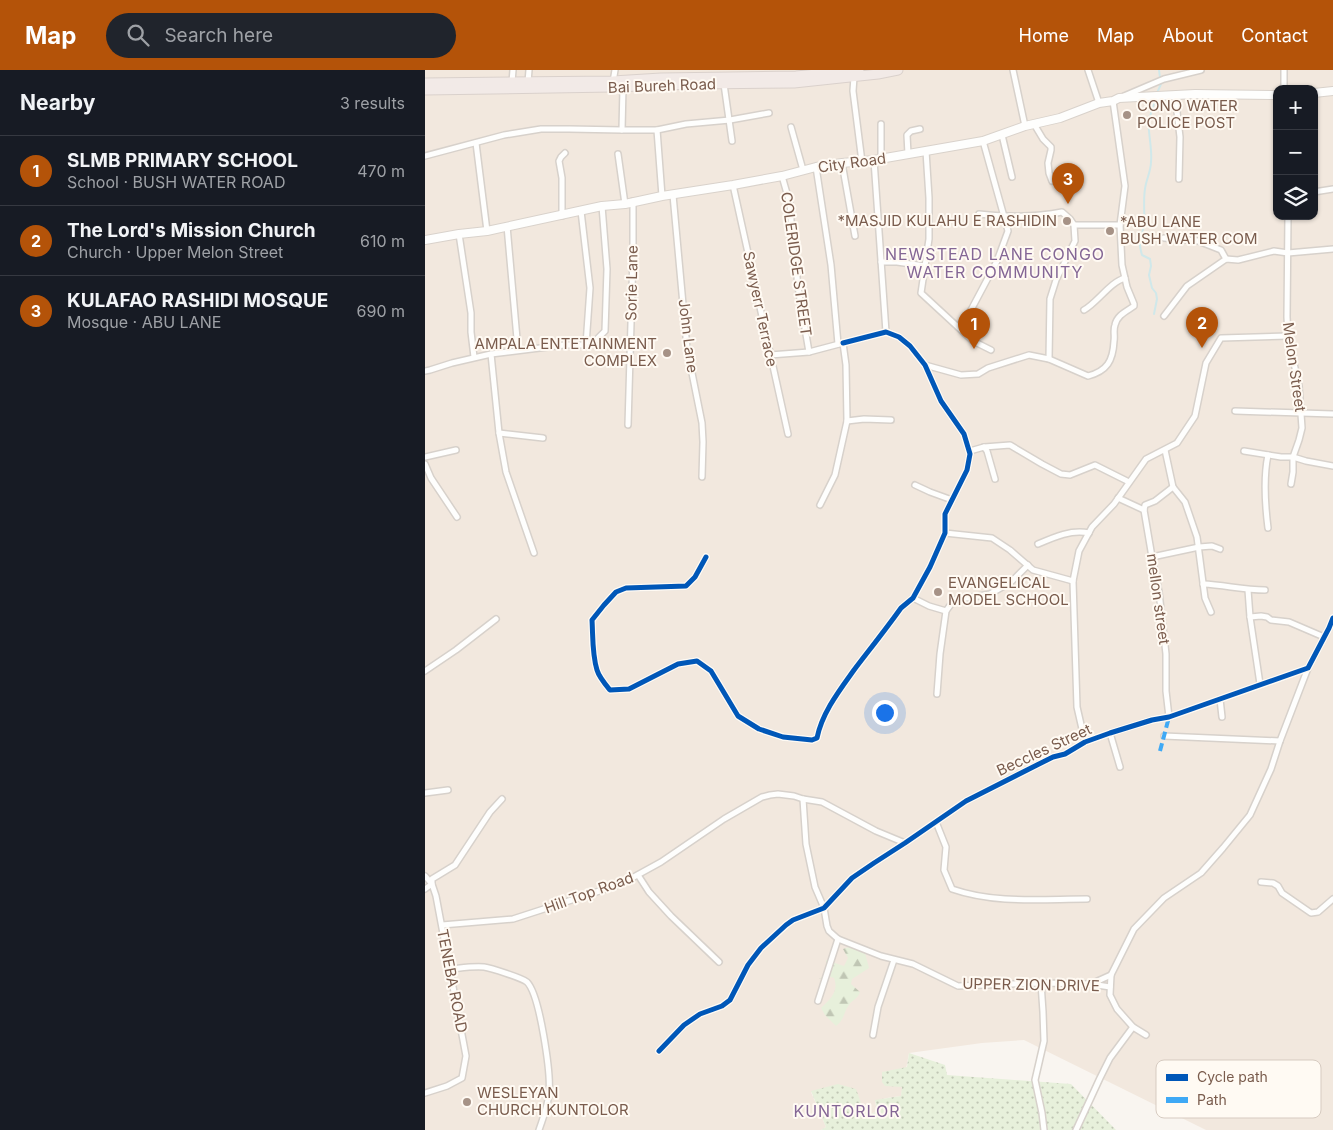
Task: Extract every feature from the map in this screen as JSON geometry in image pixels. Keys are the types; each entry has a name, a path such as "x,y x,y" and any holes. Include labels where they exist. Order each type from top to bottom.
{"highway":[{"name":"Bai Bureh Road","path":"425,90 613,84 661,74 878,74 898,70"},
{"name":"Bai Bureh Road","path":"425,84 529,82 613,84 623,87 794,83 856,74"}],"main road":[{"path":"1318,93 1333,92"},
{"name":"City Road","path":"425,240 487,231 602,206 648,200 782,176 816,167 878,160 983,141 1025,126 1060,118 1099,103 1116,99 1175,94 1273,95"}],"street":[{"path":"512,82 513,70"},
{"path":"529,70 529,82"},
{"path":"613,84 615,70"},
{"path":"1013,70 1025,126"},
{"path":"1088,70 1099,103"},
{"path":"925,365 961,375 978,374 988,368 1029,356 1049,359 1088,376 1103,370 1109,363 1114,343 1115,325 1120,315 1134,306 1122,265 1120,226 1125,186 1116,99 1164,79 1199,70"},
{"path":"1284,70 1285,85"},
{"path":"856,74 853,91 862,162"},
{"path":"723,84 732,141"},
{"path":"622,130 623,87"},
{"path":"1175,94 1180,137 1179,179"},
{"path":"425,156 504,136 541,129 657,130 686,124 729,120 769,113"},
{"path":"881,124 878,160 881,262 886,332"},
{"path":"1034,124 1043,139 1051,147 1049,173 1052,181"},
{"path":"791,127 803,170"},
{"path":"908,154 907,135 911,131 919,129"},
{"path":"657,130 662,196"},
{"path":"1002,135 1012,177"},
{"path":"958,326 971,310 997,262 1008,232 983,141"},
{"path":"475,143 487,231"},
{"path":"926,151 929,239 921,293 973,341 991,350"},
{"path":"562,216 562,178 559,161 565,153"},
{"name":"Sorie Lane","path":"618,154 629,202 633,255 628,425"},
{"path":"842,163 855,236"},
{"path":"816,167 841,344 846,365 847,421 835,475 821,506"},
{"name":"COLERIDGE STREET","path":"782,176 790,204 799,293 809,352"},
{"name":"Sawyerr Terrace","path":"733,185 788,434"},
{"path":"1318,191 1333,189"},
{"name":"John Lane","path":"673,195 687,348 702,423 702,477"},
{"path":"425,371 474,357 564,345 586,345 596,340 605,331 607,269 602,206"},
{"path":"581,211 590,288 586,345"},
{"path":"979,214 1005,217 1047,216 1061,212 1074,225 1075,241 1056,280 1050,299 1049,359"},
{"name":"Melon Street","path":"1288,220 1288,336 1299,386 1302,428 1293,457 1291,484"},
{"path":"1074,225 1120,226"},
{"path":"507,226 518,350"},
{"path":"459,234 471,313 474,357"},
{"path":"1165,238 1198,241 1221,250 1226,259"},
{"path":"1165,316 1187,286 1226,259 1238,260 1274,251 1333,249"},
{"path":"881,262 925,266"},
{"path":"1084,310 1092,305 1115,282 1125,278"},
{"path":"706,557 695,577 686,586 626,588 616,592 604,605 592,620 597,670 601,679 610,690 629,689 678,664 697,661 711,671 738,716 759,729 783,737 812,740 817,738 829,707 844,684 901,608 913,598 930,567 945,533 945,514 967,470 971,454 964,434 941,401 925,365 910,346 899,337 886,332 809,352 770,355"},
{"path":"1085,742 1077,707 1073,581 1079,551 1093,527 1114,504 1146,459 1177,443 1195,416 1206,363 1221,338 1288,336"},
{"path":"491,354 505,472 534,553"},
{"path":"1235,411 1333,414"},
{"path":"847,421 864,419 891,420"},
{"path":"499,433 543,438"},
{"path":"970,451 984,447 1010,445 1061,474 1070,475 1095,465 1129,482"},
{"path":"984,447 987,451 995,479"},
{"path":"425,458 457,450"},
{"path":"1165,450 1173,487 1185,502 1197,537 1205,598 1211,612"},
{"path":"1244,451 1293,457 1333,466"},
{"path":"1268,455 1265,501 1268,528"},
{"path":"425,464 431,478 457,517"},
{"path":"915,485 952,500"},
{"path":"1118,498 1144,510 1145,505 1155,501 1173,487"},
{"name":"mellon street","path":"1144,510 1159,592 1165,645 1166,691 1169,717"},
{"path":"945,533 991,538 1010,550 1033,570 1073,581"},
{"path":"1038,544 1066,534 1089,533"},
{"path":"1152,557 1199,547 1212,546 1220,549"},
{"path":"937,694 946,611 954,600 990,594 1011,582 1028,566"},
{"path":"1203,584 1219,584 1248,590 1265,590"},
{"path":"1248,590 1250,618 1260,684"},
{"path":"913,598 929,606 946,611"},
{"path":"1250,618 1261,616 1271,620 1289,622 1324,637"},
{"path":"1146,1035 1133,1027 1117,1009 1110,995 1111,975 1135,929 1164,898 1201,873 1250,815 1266,783 1308,668 1331,627 1333,618"},
{"path":"425,671 496,619"},
{"name":"Beccles Street","path":"824,908 852,878 966,801 1053,757 1065,754 1085,742 1110,733 1152,720 1169,717 1308,668"},
{"path":"1220,699 1222,717"},
{"path":"1110,733 1120,767"},
{"path":"1164,736 1280,741"},
{"path":"425,793 448,790"},
{"name":"Hill Top Road","path":"441,925 513,919 621,884 661,862 724,819 762,797 778,794 822,802 905,844"},
{"path":"425,889 432,884 432,879 455,865 490,812 502,799"},
{"path":"803,799 807,844 815,887 824,908 829,931 838,939 817,1001"},
{"path":"937,822 946,846 944,870 952,889 962,893 996,899 1087,899"},
{"path":"638,875 649,892 671,916 719,962"},
{"path":"425,876 432,884"},
{"path":"1261,882 1273,883 1282,893 1311,913 1318,912 1333,899"},
{"name":"TENEBA ROAD","path":"425,1093 447,1086 463,1078 466,1056 436,896 432,884"},
{"path":"659,1051 684,1025 700,1014 722,1006 730,1000 748,964 761,948 786,925 793,920 824,908"},
{"name":"UPPER ZION DRIVE","path":"838,939 881,956 913,964 958,986 1041,983 1091,984 1110,987"},
{"path":"873,1035 878,1007 895,960"},
{"path":"450,969 485,967 522,979 531,988 538,1007 550,1081 549,1101 539,1130"},
{"path":"1091,984 1111,975"},
{"path":"1041,983 1043,1041 1035,1080 1044,1130"},
{"path":"1076,1130 1110,1058 1133,1027"}],"shaded area":[{"path":"425,70 1333,70 1333,1130 1206,1130 1182,1118 1321,1118 1321,1060 1156,1060 1156,1105 1024,1040 982,1043 909,1053 901,1096 875,1101 877,1111 865,1117 811,1092 826,1127 821,1130 425,1130"}],"green space":[{"path":"849,947 865,953 869,968 852,979 851,984 860,992 836,1026 821,1008 835,991 834,978 828,976 819,979 824,975 826,960 844,966 848,958 843,949"},
{"path":"909,1053 945,1065 947,1075 1071,1084 1116,1130 821,1130 826,1127 811,1091 838,1084 856,1089 866,1117 877,1111 875,1100 901,1096 902,1087 885,1086 882,1082 882,1072 907,1067"}],"waterway":[{"path":"1159,70 1160,78"},
{"path":"1157,93 1161,84"},
{"path":"1154,314 1157,299 1149,275 1150,259 1142,255 1140,242 1144,224 1145,189 1151,165 1149,123 1155,101"}],"marked path":[{"path":"1160,751 1169,717"}],"cycle path":[{"path":"706,557 695,577 686,586 626,588 616,592 604,605 592,620 594,658 601,678 610,690 629,689 678,664 697,661 711,671 738,716 759,729 783,737 812,740 817,738 827,711 837,694 901,608 913,598 930,567 945,533 945,514 967,470 970,454 964,434 941,401 925,365 910,346 899,337 886,332 843,343"},
{"path":"659,1051 684,1025 700,1014 722,1006 730,1000 748,965 761,948 786,925 793,920 824,908 852,878 966,801 1053,757 1065,754 1085,742 1152,720 1169,717 1308,668 1333,618"}],"place":[{"name":"CONO WATER POLICE POST","path":"1127,115"},
{"name":"KULAFAO RASHIDI MOSQUE","path":"1068,204"},
{"name":"*MASJID KULAHU E RASHIDIN","path":"1067,221"},
{"name":"*ABU LANE BUSH WATER COM","path":"1110,231"},
{"name":"The Lord's Mission Church","path":"1202,348"},
{"name":"SLMB PRIMARY SCHOOL","path":"974,349"},
{"name":"AMPALA ENTETAINMENT COMPLEX","path":"667,353"},
{"name":"EVANGELICAL MODEL SCHOOL","path":"938,592"},
{"name":"WESLEYAN CHURCH KUNTOLOR","path":"467,1102"}],"district":[{"name":"NEWSTEAD LANE CONGO WATER COMMUNITY","path":"995,263"},
{"name":"KUNTORLOR","path":"847,1111"}]}
